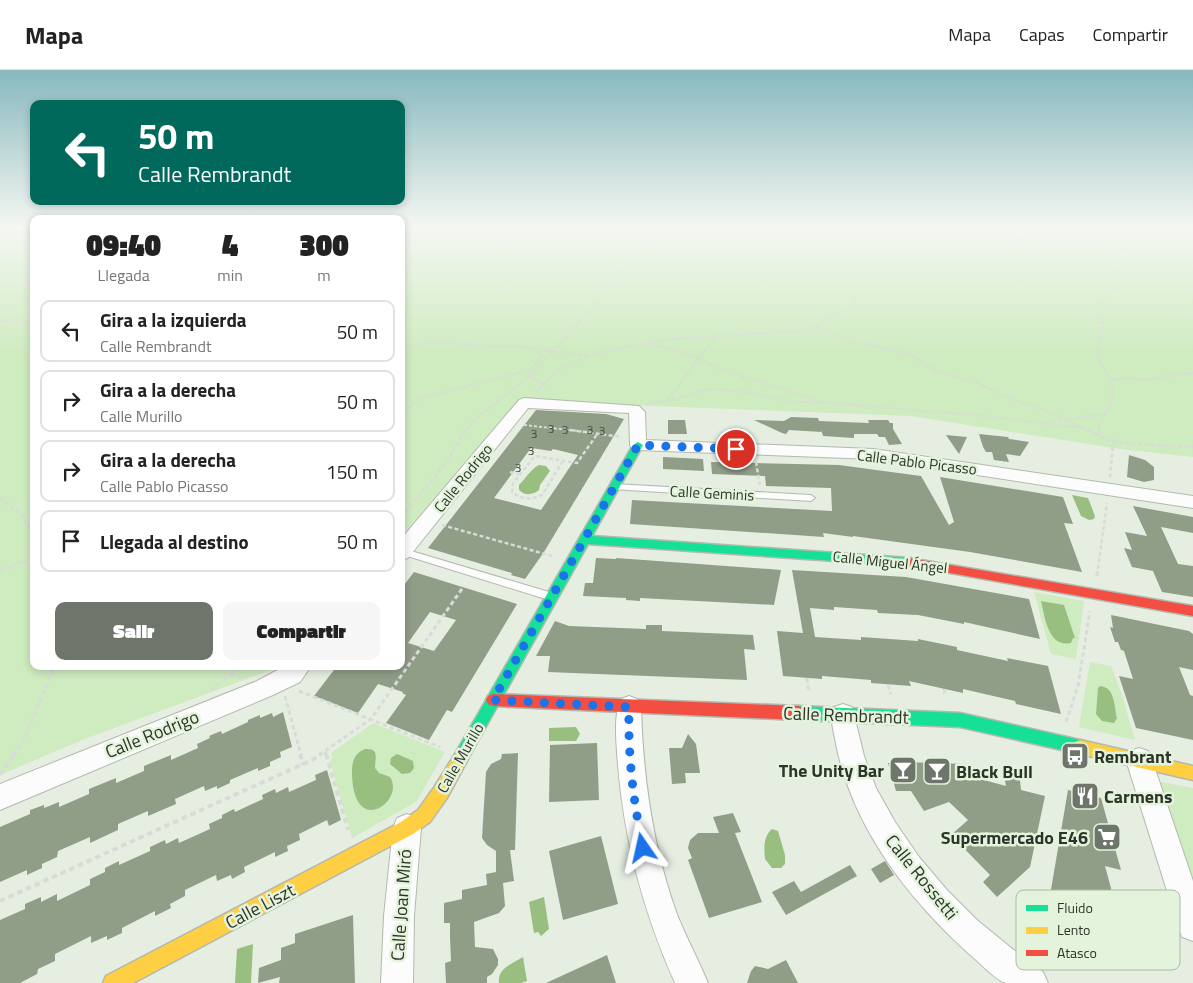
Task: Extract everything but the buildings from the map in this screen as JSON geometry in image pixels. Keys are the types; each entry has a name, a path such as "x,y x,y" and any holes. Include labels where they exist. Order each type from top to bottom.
{"street":[{"path":"524,404 634,409 637,412 638,445"},
{"name":"Calle Rodrigo","path":"405,548 524,404"},
{"name":"Calle Murillo","path":"407,828 419,822 429,810 638,445"},
{"name":"Calle Pablo Picasso","path":"638,445 873,454 1193,502"},
{"name":"Calle Miguel Ángel","path":"584,540 905,561 1193,611"},
{"name":"Calle Rodrigo","path":"0,797 266,688 292,675 296,677"},
{"name":"Calle Rembrandt","path":"493,700 960,720 1193,773"},
{"path":"629,707 628,749 632,796 643,848 659,906 692,983"},
{"name":"Calle Rossetti","path":"843,715 850,753 866,795 907,864 947,911 971,934 1032,983"},
{"path":"1138,760 1193,926"},
{"name":"Calle Liszt","path":"113,983 407,828"},
{"name":"Calle Joan Miró","path":"397,983 399,916 407,828"}],"lane":[{"name":"Calle Geminis","path":"614,487 811,498"},
{"path":"405,553 552,597"}],"path":[{"path":"405,512 448,460 463,432 478,416 531,375 595,305 622,271"},
{"path":"524,404 542,384 571,362 590,355 649,343 772,334 817,327 826,319 854,304 859,287 857,278 858,271"},
{"path":"1101,436 1098,430 1100,422 1108,414 1113,386 1098,355 1103,324 1097,302 1117,289 1119,271"},
{"path":"0,320 19,320 30,324"},
{"path":"817,327 846,340 907,353 936,370 978,384 1114,443 1193,447"},
{"path":"665,401 680,387 698,359 716,337"},
{"path":"405,350 436,341 552,350 567,354 590,355"},
{"path":"649,343 670,348 733,374 790,391 818,402"},
{"path":"405,411 419,399 532,369 542,356 540,351 535,349"},
{"path":"1111,380 1122,377 1148,379 1167,377 1181,372 1193,373"},
{"path":"531,375 542,384"},
{"path":"647,404 686,397 700,391 715,389 755,394 790,402 818,402 920,412 965,414 1081,428"},
{"path":"1040,423 1108,414"},
{"path":"520,424 550,430 598,432 622,437"},
{"path":"563,461 547,485 546,492 537,498 522,498 512,492 511,486 522,475 535,456 563,461 576,464 598,432"},
{"path":"1110,483 1114,443"},
{"path":"754,456 761,490"},
{"path":"510,472 522,475"},
{"path":"1096,583 1108,496"},
{"path":"0,498 20,513 30,527"},
{"path":"433,523 552,556"},
{"path":"0,571 30,559"},
{"path":"0,901 303,764 325,752 371,719 464,586"},
{"path":"1066,726 1078,686 1090,610"},
{"path":"0,775 25,738 52,670"},
{"path":"296,677 371,719 446,750"},
{"path":"807,678 809,695"},
{"path":"888,685 892,698"},
{"path":"944,689 945,700"},
{"path":"284,691 303,764"},
{"path":"325,752 350,838"}],"shaded area":[{"path":"0,271 30,271 30,670 271,670 82,740 0,775"},
{"path":"405,271 1193,271 1193,457 1120,449 911,416 523,401 405,532"},
{"path":"539,465 546,466 550,471 540,485 539,490 529,494 521,492 519,485"},
{"path":"1072,495 1088,498 1095,516 1094,519 1089,520 1081,516"},
{"path":"1034,592 1084,601 1076,659 1051,654"},
{"path":"1041,601 1064,605 1075,638 1073,638 1071,643 1057,641 1052,636 1046,623"},
{"path":"1090,662 1111,666 1122,695 1135,740 1079,727"},
{"path":"1100,686 1109,690 1113,698 1117,718 1114,723 1102,721 1096,714 1098,688"},
{"path":"373,723 445,752 416,802 352,838 330,761 333,757 331,753"},
{"path":"576,727 580,734 576,741 549,741 549,728"},
{"path":"365,749 375,752 375,768 379,773 390,777 393,786 391,796 385,804 377,809 368,810 360,804 354,792 353,764 356,755"},
{"path":"397,754 413,761 414,768 410,773 402,774 390,764 391,758"},
{"path":"1161,782 1193,788 1193,884 1159,784"},
{"path":"772,829 778,831 785,855 785,864 781,868 772,868 765,859 764,847 769,832"},
{"path":"544,897 549,929 541,936 538,932 534,933 529,902"},
{"path":"253,944 251,983 235,983 237,949"},
{"path":"523,957 527,981 521,983 499,983 500,974 503,970"}],"traffic: fast":[{"path":"460,759 638,445"},
{"path":"584,540 909,562"},
{"path":"798,713 960,720 1080,747"}],"traffic: slow":[{"path":"1080,747 1193,773"},
{"path":"113,983 407,828 424,816 441,792 460,759"}],"traffic: jam":[{"path":"909,562 1193,611"},
{"path":"493,700 798,713"}],"place":[{"name":"Rembrant","path":"1075,756"},
{"name":"The Unity Bar","path":"903,770"},
{"name":"Black Bull","path":"937,771"},
{"name":"Carmens","path":"1085,796"},
{"name":"Supermercado E46","path":"1107,837"}],"route":[{"path":"643,848 632,796 628,749 629,707 493,700 638,445 736,449"}]}
